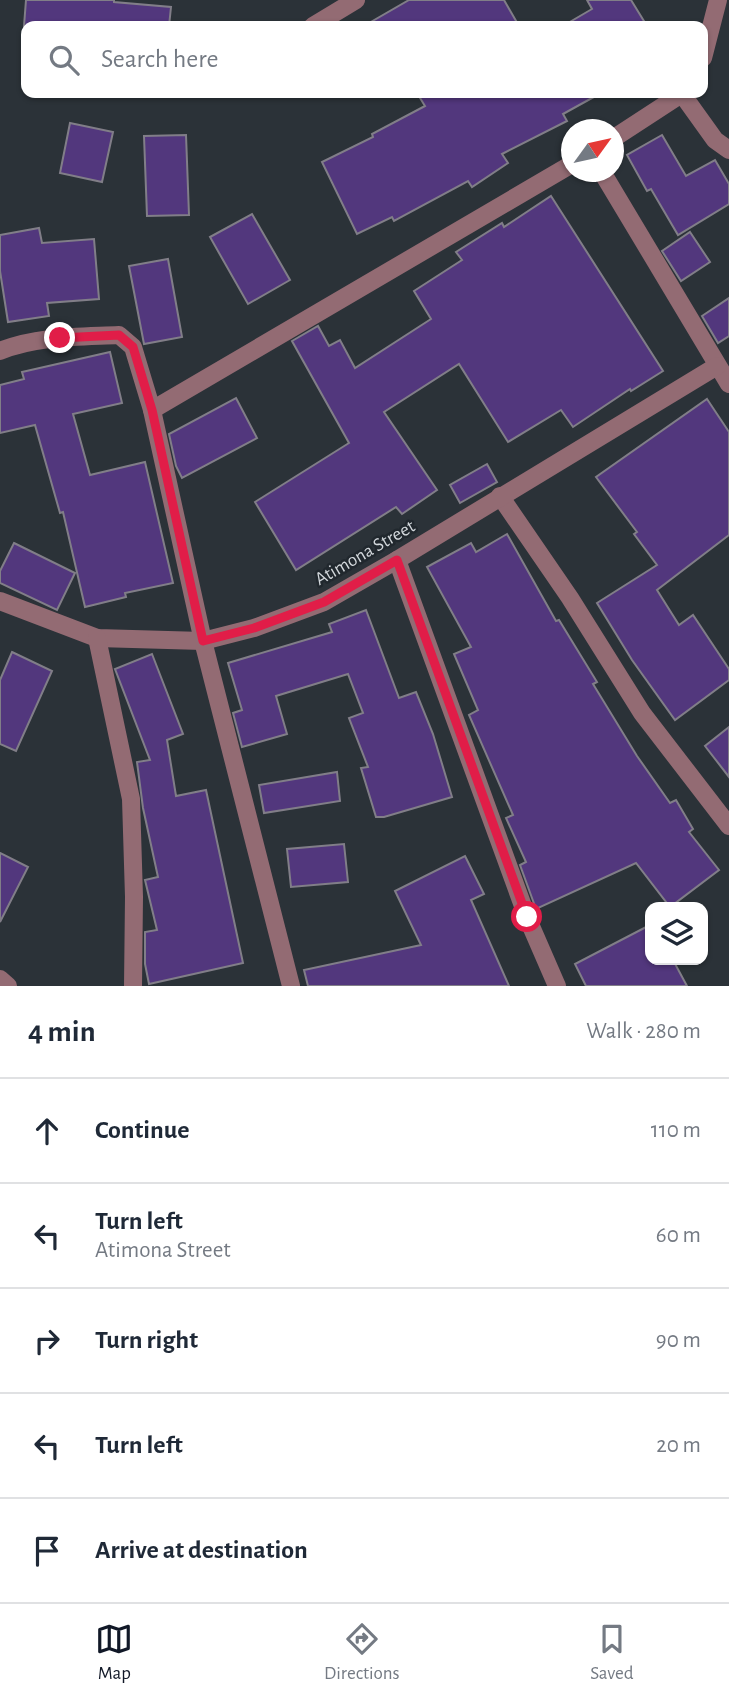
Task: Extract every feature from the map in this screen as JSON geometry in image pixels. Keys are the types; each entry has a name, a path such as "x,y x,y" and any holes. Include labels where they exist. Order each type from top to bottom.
{"street":[{"path":"321,21 356,0"},
{"path":"708,39 718,0"},
{"path":"624,132 676,98"},
{"path":"685,98 715,140 729,150"},
{"path":"152,410 561,170"},
{"path":"608,182 729,384"},
{"path":"0,351 16,344 60,338 119,335 133,347 152,410 203,641 291,986"},
{"name":"Atimona Street","path":"0,601 96,638 203,641 254,628 324,602 717,366"},
{"path":"500,496 570,598 642,713 729,826"},
{"path":"397,560 527,917 556,986"},
{"path":"96,638 131,799 134,986"},
{"path":"0,979 9,986"}],"building":[{"path":"26,0 114,0 171,7 170,21 24,21"},
{"path":"409,0 504,0 516,21 373,21"},
{"path":"587,0 631,0 644,21 572,21 592,9"},
{"path":"420,98 592,98 563,114 566,119 561,119 561,124 502,154 508,163 472,187 468,181 394,221 392,217 357,234 322,162 373,137 372,134 425,106"},
{"path":"70,123 113,132 102,182 60,173"},
{"path":"186,135 189,215 147,216 144,136"},
{"path":"662,135 686,176 715,160 729,184 729,204 678,235 651,189 647,191 627,155"},
{"path":"551,196 663,371 631,391 630,389 573,427 561,410 508,442 459,364 384,412 437,490 402,514 396,507 296,570 255,502 349,443 292,341 318,326 329,346 340,340 355,368 431,319 414,291 462,260 456,252 502,223 504,227"},
{"path":"252,214 290,280 248,304 210,237"},
{"path":"39,228 42,243 94,239 99,299 47,303 49,316 8,322 0,271 0,235"},
{"path":"690,232 710,262 681,281 662,251"},
{"path":"168,259 182,337 144,344 129,266"},
{"path":"729,298 729,336 718,343 702,316"},
{"path":"110,352 122,403 73,414 90,475 145,462 173,583 125,593 126,597 85,607 63,512 60,513 35,425 0,433 0,385 24,379 22,372"},
{"path":"236,398 257,438 182,478 176,466 169,434"},
{"path":"707,399 729,432 729,535 657,590 679,625 693,615 729,669 729,680 675,720 632,660 597,603 657,565 634,534 637,532 596,477"},
{"path":"487,464 497,482 460,503 450,485"},
{"path":"507,534 556,621 559,620 597,682 593,684 637,756 670,803 676,800 693,829 689,832 719,870 677,902 666,902 636,863 536,909 520,865 526,862 506,818 513,815 469,715 478,710 454,654 471,647 427,567 471,543 476,552"},
{"path":"14,543 75,573 57,610 0,583 0,571"},
{"path":"366,610 399,698 416,692 433,734 452,797 384,817 376,817 361,768 368,767 349,718 363,713 348,674 276,696 287,734 242,747 233,713 242,710 228,663 332,632 329,624"},
{"path":"12,652 52,671 16,751 0,744 0,680"},
{"path":"152,654 183,734 167,740 176,796 206,790 243,963 149,984 145,964 145,932 157,930 145,880 158,877 143,808 137,762 150,760 115,669"},
{"path":"729,727 729,777 705,746"},
{"path":"337,772 340,801 264,813 259,785"},
{"path":"344,844 348,882 291,887 287,849"},
{"path":"0,853 28,867 0,922"},
{"path":"465,856 484,894 471,900 509,986 308,986 304,970 421,945 395,891"},
{"path":"645,928 645,965 676,965 687,986 586,986 575,964"}],"route":[{"path":"60,338 119,335 133,347 152,410 203,641 254,628 324,602 397,560 527,917"}]}
